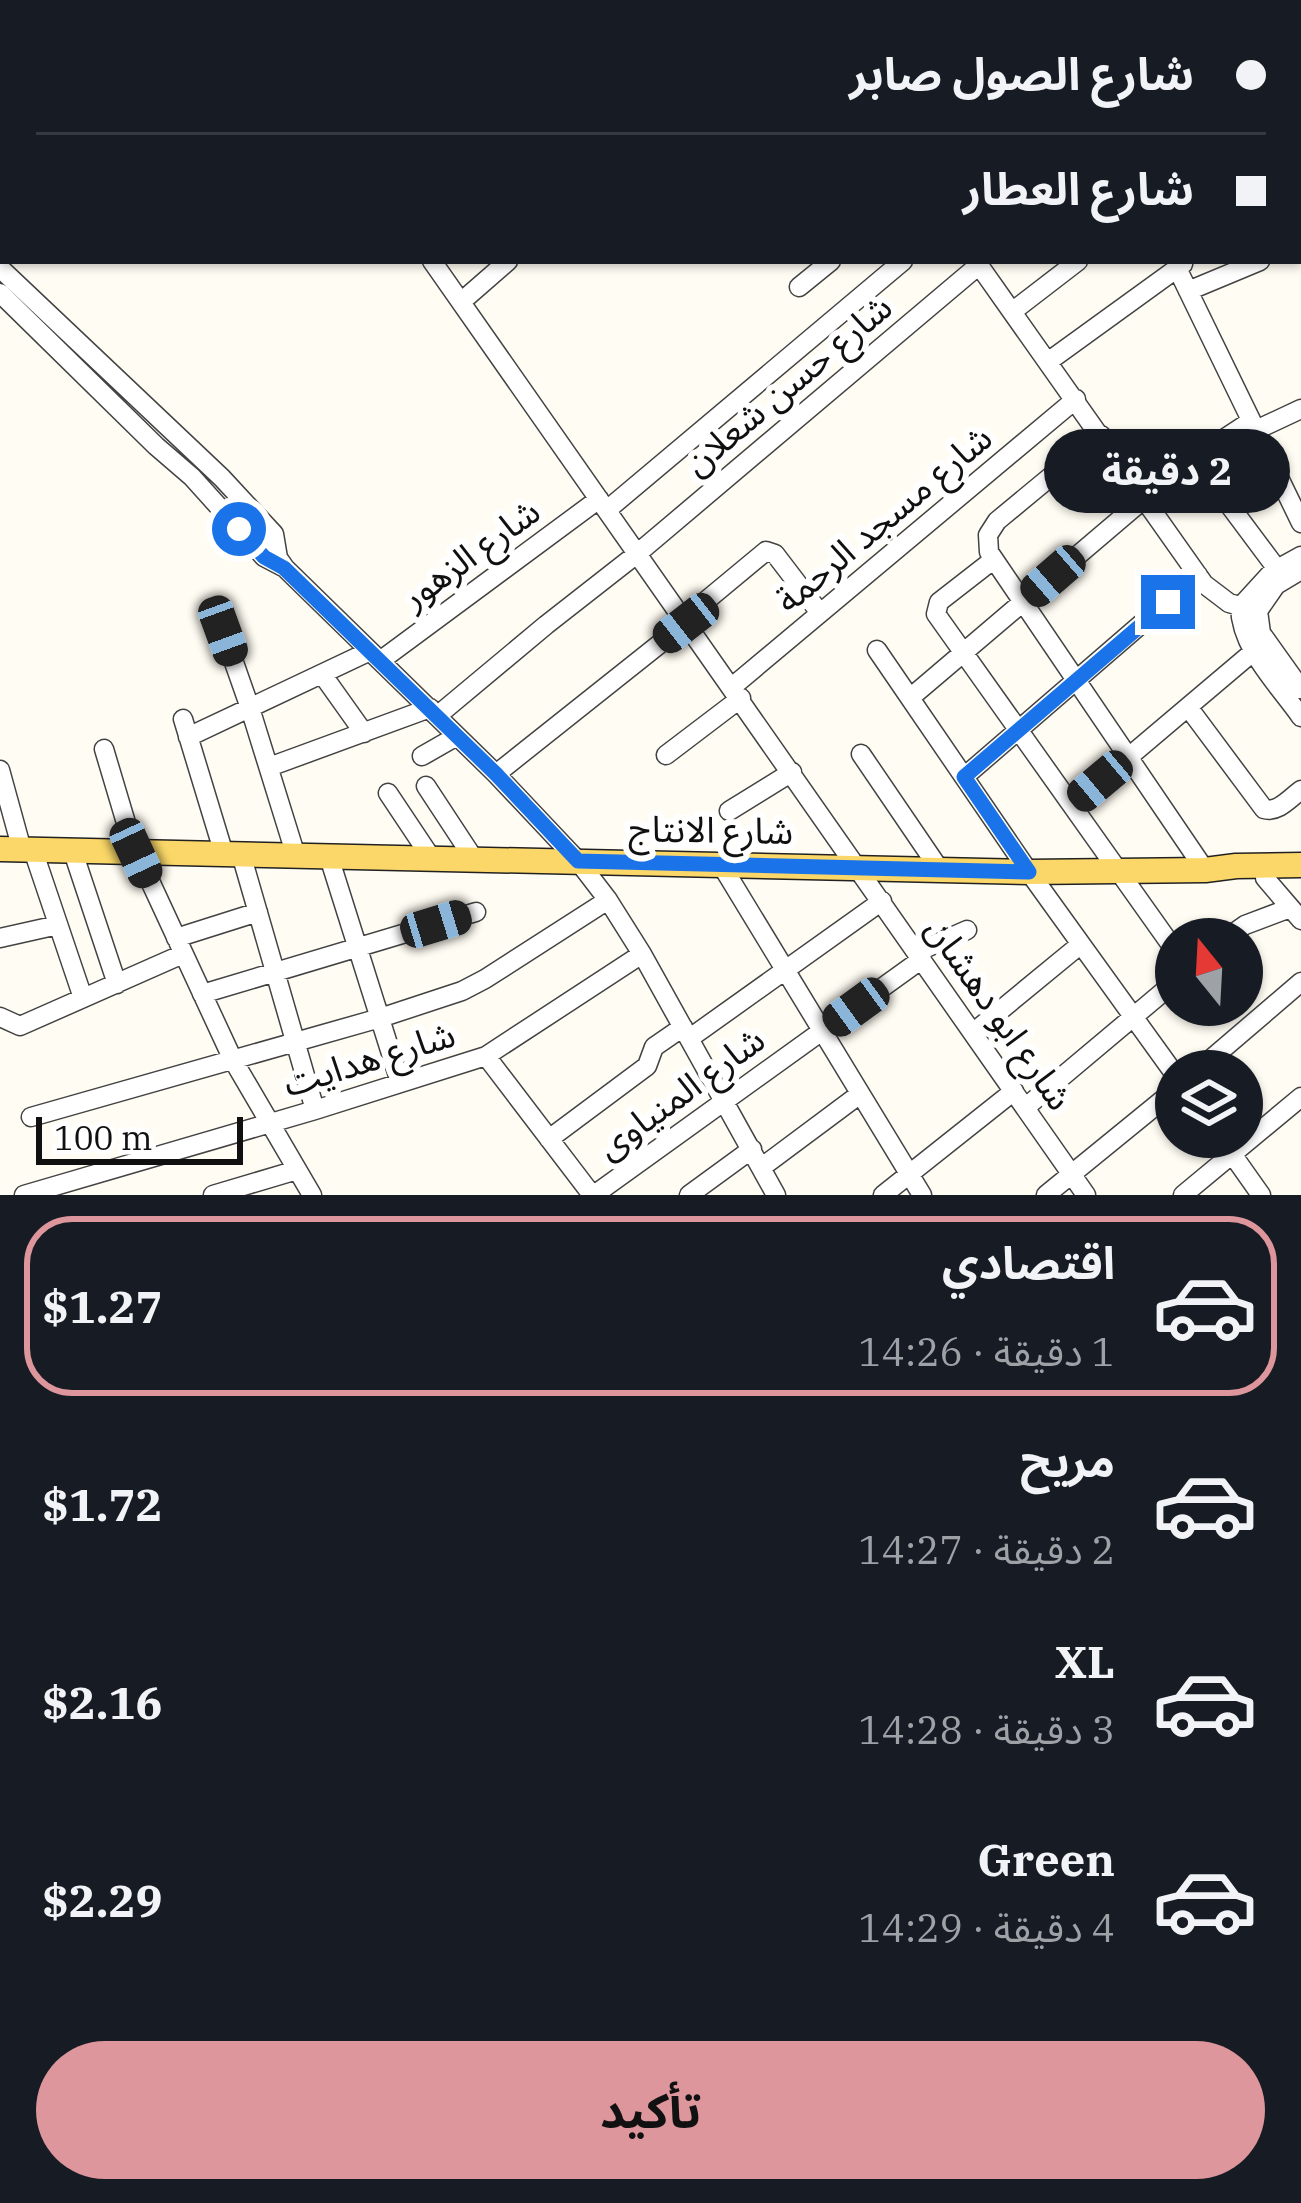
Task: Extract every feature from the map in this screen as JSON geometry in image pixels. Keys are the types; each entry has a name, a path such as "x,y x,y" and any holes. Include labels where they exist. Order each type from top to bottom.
{"main road":[{"name":"شارع الانتاج","path":"18,850 1029,872 1301,865"},
{"name":"شارع الانتاج","path":"1205,870 1237,878 1301,877"}],"street":[{"name":"شارع ابو دهشان","path":"434,264 1086,1195"},
{"path":"461,302 505,264"},
{"path":"799,287 827,264"},
{"name":"شارع الزهور","path":"233,854 186,728 250,708 322,674 375,656 603,504 899,264"},
{"name":"شارع حسن شعلان","path":"269,767 433,712 638,553 977,264"},
{"path":"979,264 1198,575 1220,598 1249,609 1301,689"},
{"path":"1049,361 1182,264 1188,291 1301,523"},
{"path":"1188,291 1253,264"},
{"path":"0,268 214,469 274,534 284,568 496,774 578,861 642,954 776,1195"},
{"path":"1013,311 1055,268"},
{"path":"0,293 192,478 264,557 284,568"},
{"name":"شارع مسجد الرحمة","path":"666,755 820,613 1076,399"},
{"path":"910,698 1181,467 1253,426 1301,409"},
{"path":"1101,435 991,527 987,544 993,560 1205,870"},
{"path":"1181,467 1205,498 1221,494 1277,568"},
{"path":"496,774 766,550 776,554 820,613"},
{"path":"1301,556 1260,582 1244,634 1301,717"},
{"path":"993,560 936,608 936,614 1155,923"},
{"path":"1249,609 1301,570"},
{"path":"964,777 1198,575"},
{"path":"223,631 296,856"},
{"path":"877,650 1157,1050"},
{"path":"1072,805 1254,651"},
{"path":"322,674 364,733"},
{"path":"1187,707 1258,805 1270,811 1301,790"},
{"path":"422,756 457,736"},
{"path":"104,749 136,853 233,1060 312,1195"},
{"path":"861,754 940,870"},
{"path":"0,770 18,850 58,925 83,998"},
{"path":"728,811 792,772"},
{"path":"426,786 474,859"},
{"path":"388,793 432,859"},
{"path":"73,852 117,983"},
{"path":"233,854 258,912 314,1110"},
{"path":"329,857 400,1082"},
{"path":"722,866 922,1195"},
{"path":"1263,921 1296,914 1265,878"},
{"path":"31,1117 380,1018 474,985 608,900"},
{"path":"549,1139 647,1066 654,1047 687,1032 785,970 882,901"},
{"path":"0,1017 20,1026 258,912"},
{"path":"202,994 476,912"},
{"path":"0,938 58,925"},
{"name":"شارع المنياوى","path":"593,1195 920,955 967,930"},
{"path":"974,1032 1081,944"},
{"name":"شارع هدايت","path":"24,1195 486,1056 642,954"},
{"path":"1222,1050 1301,982"},
{"path":"883,1195 1155,998"},
{"path":"486,1056 593,1195"},
{"path":"689,1195 860,1094"},
{"path":"1263,1129 1301,1097"},
{"path":"1046,1195 1155,1106"},
{"path":"1183,1195 1228,1158"},
{"path":"1234,1158 1261,1195"},
{"path":"213,1195 297,1170"}],"route":[{"path":"239,529 430,708 578,861 1029,872 964,777 1168,602"}]}
